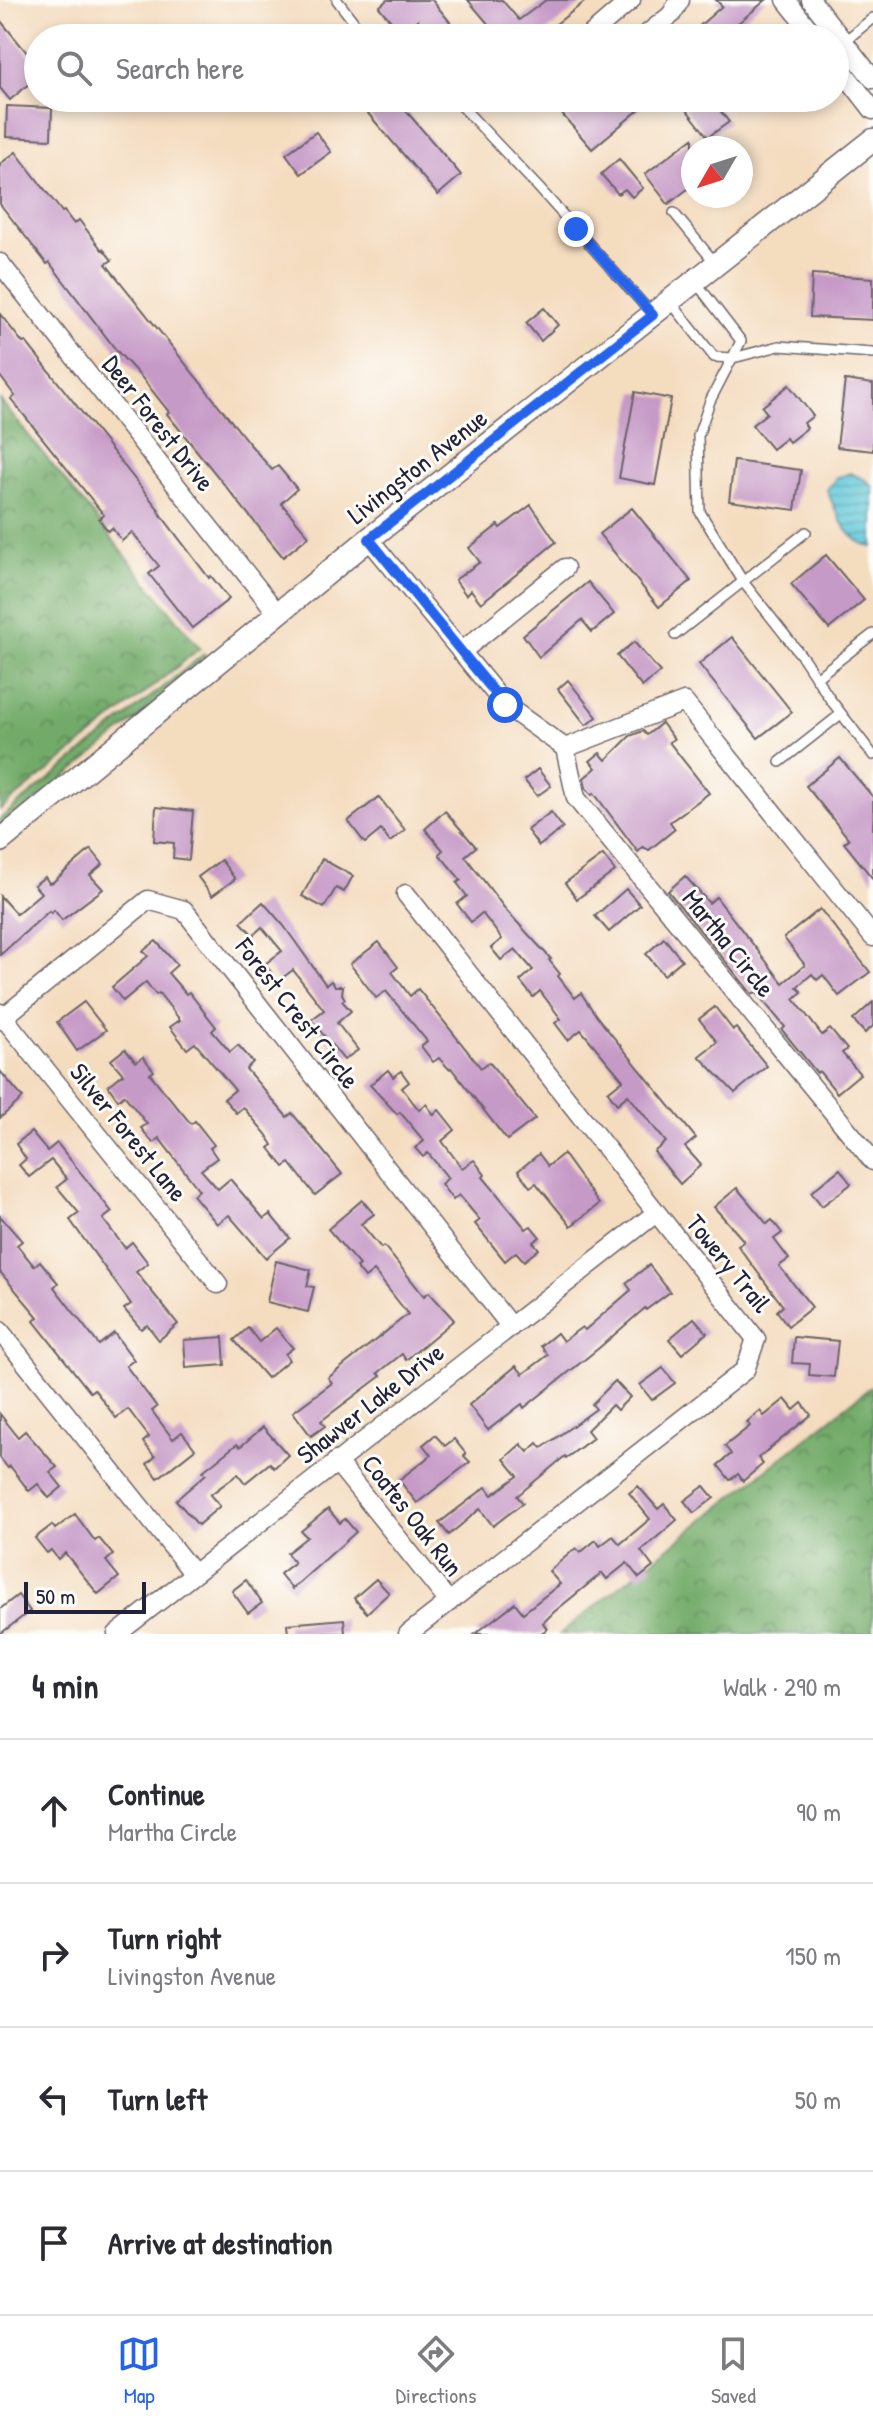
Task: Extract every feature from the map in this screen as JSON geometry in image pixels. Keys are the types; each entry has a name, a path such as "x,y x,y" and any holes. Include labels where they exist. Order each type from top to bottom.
{"street":[{"path":"603,24 631,0"},
{"path":"660,24 671,15 680,0"},
{"path":"786,0 805,24"},
{"path":"811,0 826,24"},
{"path":"849,55 873,79"},
{"path":"849,79 873,110"},
{"name":"Livingston Avenue","path":"0,841 369,539 873,140"},
{"name":"Deer Forest Drive","path":"0,263 278,614"},
{"path":"369,539 505,705 565,748 684,702 873,937"},
{"path":"461,652 565,568"},
{"name":"Martha Circle","path":"565,748 576,798 873,1161"},
{"name":"Towery Trail","path":"406,894 756,1339 745,1370 408,1634"},
{"name":"Forest Crest Circle","path":"1,1017 148,900 184,910 511,1327"},
{"name":"Silver Forest Lane","path":"1,1017 218,1284"},
{"name":"Shawver Lake Drive","path":"117,1634 656,1213"},
{"path":"0,1331 193,1573"},
{"name":"Coates Oak Run","path":"336,1461 449,1602"}],"lane":[{"path":"337,0 355,24"},
{"path":"849,38 873,18"},
{"path":"467,112 538,187 714,357 733,358 779,346 873,353"},
{"path":"674,213 716,264"},
{"path":"695,281 741,341 710,401 698,436 700,512 744,583 873,755"},
{"path":"675,635 806,532"},
{"path":"816,678 873,634"},
{"path":"780,762 841,714"}],"green space":[{"path":"0,400 200,648 0,810"},
{"path":"204,654 209,660 0,830 0,819"},
{"path":"873,1385 873,1634 560,1634"}],"water":[{"path":"850,473 873,487 873,547 849,533 827,490 836,478"}],"building":[{"path":"387,0 432,0 452,24 421,24 418,20 413,24 393,24 379,7"},
{"path":"468,0 502,0 519,20 546,0 587,0 556,24 488,24"},
{"path":"716,0 766,0 737,24 702,24 722,6"},
{"path":"0,20 24,49 24,88 10,100 0,88"},
{"path":"7,106 24,107 24,112 52,112 51,139 6,137"},
{"path":"367,112 407,112 461,175 438,195"},
{"path":"560,112 636,112 592,149"},
{"path":"688,112 721,112 729,122 707,136"},
{"path":"316,132 331,152 301,174 286,154"},
{"path":"681,147 681,194 668,204 645,174"},
{"path":"16,152 62,212 74,224 79,220 112,260 106,264 248,442 272,470 278,466 297,489 281,503 309,536 283,557 0,204 0,164"},
{"path":"619,159 643,188 632,197 625,189 618,194 601,174"},
{"path":"812,274 873,278 873,320 810,317"},
{"path":"544,308 558,325 541,341 526,323"},
{"path":"0,314 23,343 26,342 209,578 211,576 229,599 192,628 149,574 159,566 132,532 122,541 112,528 108,531 99,519 104,515 11,399 15,396 0,376"},
{"path":"845,380 873,384 873,451 837,447"},
{"path":"789,385 813,416 804,423 807,428 789,442 786,438 772,449 752,425 767,413 762,407"},
{"path":"635,392 671,399 655,485 619,478"},
{"path":"734,461 801,470 795,510 729,501"},
{"path":"531,505 556,542 481,603 471,590 466,595 455,580 480,562 469,548"},
{"path":"632,508 691,581 659,607 599,534"},
{"path":"826,555 864,600 829,629 791,584"},
{"path":"588,582 614,614 592,632 582,620 539,657 523,635"},
{"path":"732,637 792,712 758,738 699,664"},
{"path":"634,642 660,672 642,687 617,656"},
{"path":"568,680 597,717 586,725 558,689"},
{"path":"662,723 674,739 669,742 709,793 670,822 675,829 649,850 643,847 638,852 594,793 592,795 586,788 584,778 596,768 590,761 600,753 606,760 630,736 643,731 647,735"},
{"path":"840,758 873,797 873,879 844,843 849,839 806,786"},
{"path":"538,769 551,786 537,796 524,780"},
{"path":"379,797 405,830 390,842 381,830 365,843 348,821"},
{"path":"156,807 193,811 189,860 173,858 174,843 154,841"},
{"path":"445,811 476,847 465,856 506,910 551,959 560,974 558,976 575,998 581,993 696,1138 685,1147 701,1165 680,1184 654,1152 666,1142 628,1095 617,1104 608,1092 623,1080 581,1030 568,1040 555,1023 561,1019 540,991 533,997 520,981 533,970 515,949 501,960 491,948 502,939 482,913 471,922 457,904 467,896 457,883 461,880 439,854 443,850 425,829"},
{"path":"551,812 563,828 539,846 527,830"},
{"path":"91,849 103,864 90,875 103,889 62,920 54,910 49,911 0,955 0,896 16,914 41,893 34,885 45,877 49,883 53,882"},
{"path":"603,855 615,871 577,899 565,883"},
{"path":"322,859 353,876 344,892 336,888 324,908 302,896"},
{"path":"221,860 235,879 212,896 198,877"},
{"path":"685,876 709,903 716,897 783,983 805,965 784,938 820,909 870,972 839,996 823,975 817,980 812,974 797,987 802,992 794,999 822,1035 830,1029 847,1049 842,1053 860,1074 837,1093 782,1030 785,1027 756,992 752,994 668,891"},
{"path":"626,889 640,905 609,932 595,916"},
{"path":"263,902 326,985 331,981 335,986 343,986 345,999 342,1001 351,1011 337,1023 358,1050 344,1060 311,1020 324,1010 293,970 278,981 265,964 282,951 262,927 253,935 241,922"},
{"path":"664,938 682,960 664,975 646,954"},
{"path":"156,941 177,965 168,973 186,994 189,992 216,1027 212,1031 230,1052 238,1045 253,1062 246,1069 287,1117 292,1113 342,1174 315,1195 290,1163 284,1167 269,1148 273,1145 266,1134 243,1107 236,1113 224,1099 235,1090 195,1043 187,1049 170,1027 180,1020 159,993 156,995 146,982 123,1001 112,987 148,956 143,951"},
{"path":"379,942 398,967 392,972 410,996 418,989 481,1068 489,1062 535,1119 507,1140 451,1068 439,1058 433,1062 421,1046 427,1041 386,991 376,998 350,964"},
{"path":"84,1002 106,1030 77,1051 57,1022"},
{"path":"873,1002 873,1026 865,1033 853,1020"},
{"path":"715,1007 767,1066 735,1093 699,1056 717,1042 699,1019"},
{"path":"125,1049 136,1062 143,1057 154,1071 150,1074 191,1124 195,1121 214,1145 210,1148 217,1158 201,1170 218,1189 230,1179 264,1219 270,1214 290,1238 266,1258 229,1215 217,1224 193,1195 199,1190 159,1138 153,1143 141,1128 147,1124 124,1095 118,1100 108,1086 123,1074 111,1060"},
{"path":"388,1070 393,1077 401,1071 409,1082 402,1088 419,1110 426,1104 434,1115 439,1110 455,1130 442,1141 462,1168 474,1160 485,1175 483,1177 526,1229 531,1226 540,1237 533,1242 539,1249 524,1261 516,1252 505,1261 475,1224 480,1220 459,1195 453,1200 441,1184 448,1178 428,1153 423,1157 415,1148 424,1141 400,1112 397,1114 370,1085"},
{"path":"0,1071 23,1098 0,1118"},
{"path":"31,1132 47,1151 57,1143 112,1212 103,1219 125,1248 132,1242 148,1263 136,1272 178,1324 159,1340 147,1325 141,1329 124,1309 131,1304 70,1220 79,1213 57,1187 67,1179 51,1160 29,1177 19,1165 26,1159 16,1144"},
{"path":"539,1154 548,1166 563,1154 599,1204 571,1226 536,1183 530,1187 518,1171"},
{"path":"840,1169 851,1184 822,1206 811,1192"},
{"path":"737,1188 767,1224 772,1220 782,1233 774,1239 789,1259 779,1266 812,1307 788,1326 777,1311 783,1306 738,1246 744,1241 714,1207"},
{"path":"362,1200 374,1214 361,1224 381,1248 384,1246 424,1296 429,1292 454,1320 406,1360 402,1354 378,1373 381,1376 321,1421 325,1426 311,1436 293,1412 332,1383 328,1378 408,1314 374,1271 365,1278 356,1267 359,1265 328,1229"},
{"path":"0,1216 22,1241 17,1245 34,1266 40,1261 58,1283 54,1287 99,1345 114,1333 134,1360 126,1366 157,1407 152,1411 173,1439 182,1432 195,1449 158,1478 147,1464 155,1457 143,1442 149,1437 128,1409 116,1418 94,1389 90,1392 34,1321 38,1317 0,1272"},
{"path":"276,1261 311,1270 307,1286 314,1287 308,1312 267,1302"},
{"path":"649,1265 670,1292 645,1308 524,1408 522,1404 488,1430 469,1405 516,1366 523,1374 548,1355 541,1346 557,1333 563,1341 582,1327 585,1330 631,1290 626,1283"},
{"path":"694,1318 707,1333 682,1354 669,1339"},
{"path":"248,1328 259,1342 276,1328 293,1348 285,1354 289,1360 267,1378 234,1340"},
{"path":"223,1337 225,1365 186,1368 184,1340"},
{"path":"794,1337 838,1341 834,1377 809,1375 810,1364 792,1363"},
{"path":"663,1368 675,1383 652,1400 640,1385"},
{"path":"615,1381 630,1397 617,1410 612,1405 587,1430 593,1438 565,1456 517,1496 523,1503 493,1526 480,1509 449,1535 439,1523 486,1487 492,1495 518,1476 504,1459 521,1444 528,1452 538,1443 542,1448 596,1409 592,1404"},
{"path":"785,1399 794,1410 802,1403 811,1415 758,1458 763,1464 743,1481 738,1474 730,1480 718,1465 731,1454 725,1446 750,1426 747,1422 760,1411 764,1416"},
{"path":"0,1414 18,1437 25,1431 57,1467 50,1472 62,1487 49,1498 38,1484 29,1491 0,1458"},
{"path":"263,1427 288,1455 274,1468 270,1463 245,1483 238,1474 210,1495 220,1506 198,1525 176,1500 206,1474 203,1471 237,1444 240,1447"},
{"path":"435,1435 445,1446 454,1439 470,1462 417,1503 399,1480 431,1455 423,1445"},
{"path":"638,1486 658,1509 664,1504 677,1520 641,1551 653,1567 639,1578 627,1563 607,1579 602,1573 554,1612 543,1623 547,1629 540,1634 475,1634 515,1603 523,1613 560,1584 549,1571 576,1548 580,1553 596,1540 600,1546 613,1536 620,1544 650,1519 629,1493"},
{"path":"704,1486 714,1498 694,1513 684,1501"},
{"path":"328,1509 340,1523 345,1519 356,1532 292,1589 280,1574 294,1563 287,1553 307,1537 301,1531"},
{"path":"75,1514 95,1541 99,1538 113,1555 106,1561 119,1577 98,1594 65,1553 58,1559 51,1550 47,1553 35,1538 52,1525 55,1529"},
{"path":"376,1579 389,1593 367,1613 354,1598"},
{"path":"246,1580 262,1603 248,1613 232,1591"},
{"path":"18,1595 30,1611 0,1634 0,1609"},
{"path":"344,1619 345,1633 288,1634 287,1624"}],"route":[{"path":"505,705 369,539 653,315 576,229"}]}
